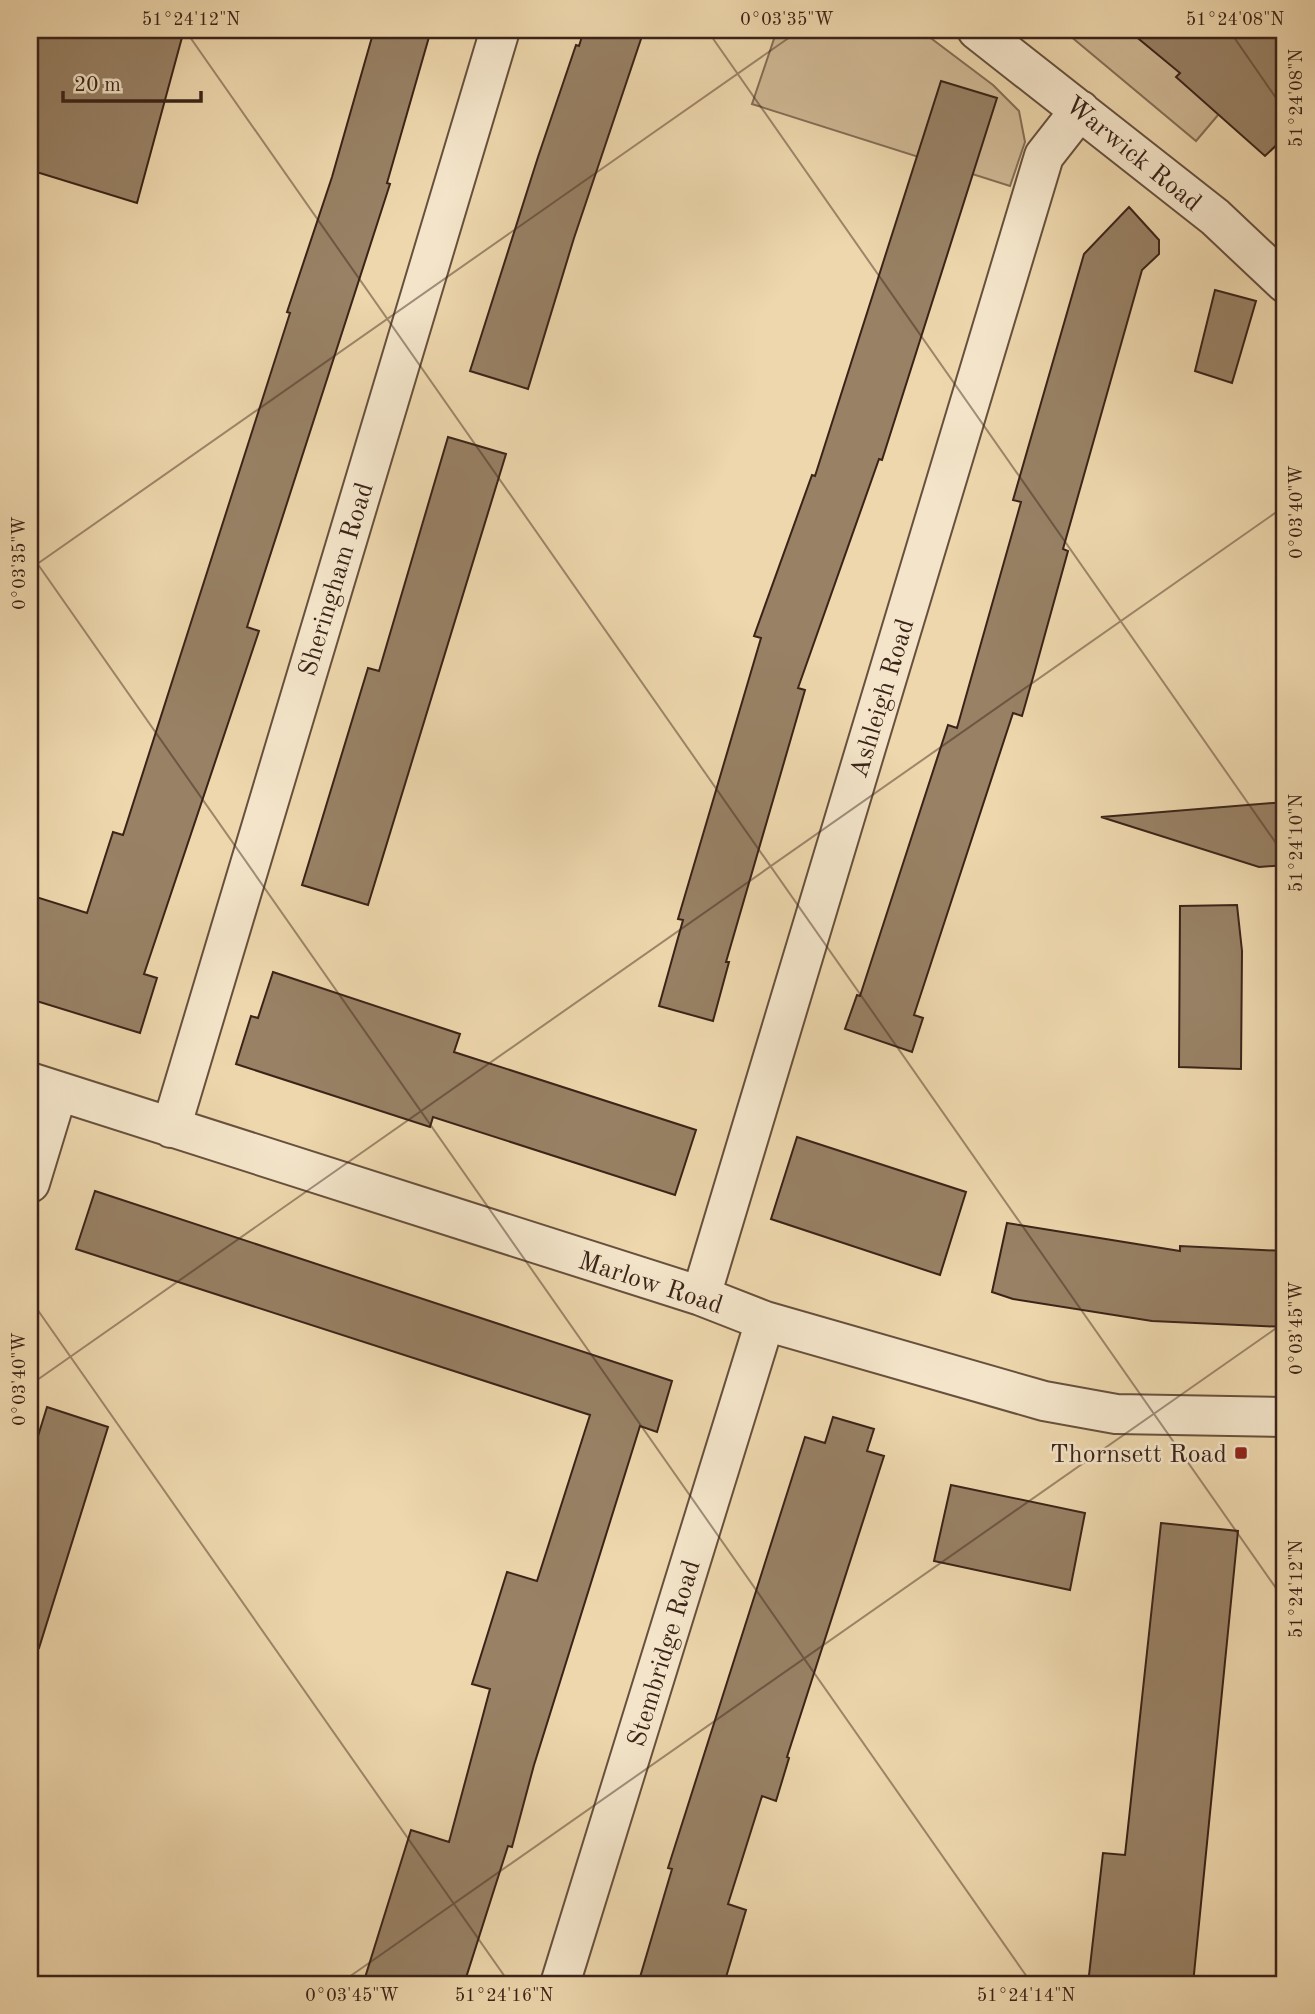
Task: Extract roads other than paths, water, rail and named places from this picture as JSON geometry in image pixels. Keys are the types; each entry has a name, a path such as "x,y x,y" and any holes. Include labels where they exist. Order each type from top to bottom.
{"street":[{"name":"Sheringham Road","path":"171,1128 499,30"},
{"name":"Warwick Road","path":"977,30 1215,217 1285,283"},
{"name":"Ashleigh Road","path":"701,1296 1044,156 1080,110"},
{"name":"Marlow Road","path":"44,1086 701,1296 765,1321 1044,1401 1116,1414 1285,1417"},
{"path":"30,1183 44,1086"},
{"name":"Stembridge Road","path":"560,1984 765,1321"}],"place":[{"name":"Thornsett Road","path":"1241,1453"}]}
